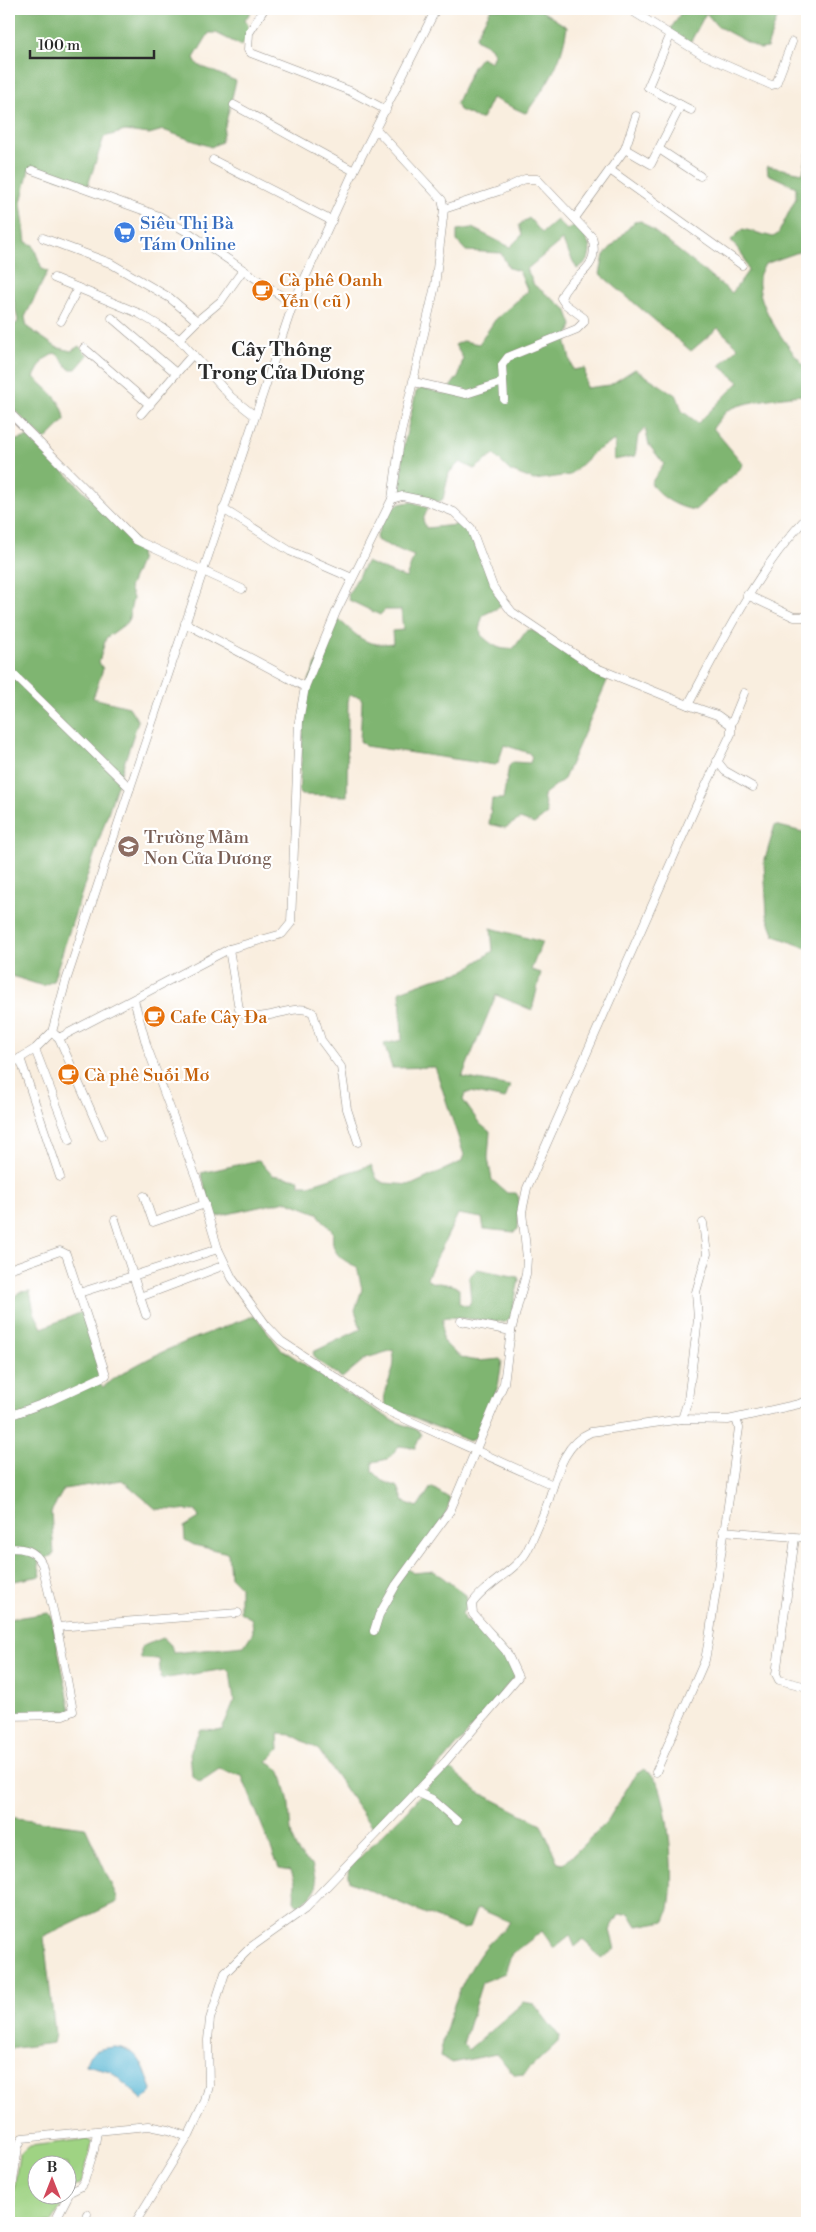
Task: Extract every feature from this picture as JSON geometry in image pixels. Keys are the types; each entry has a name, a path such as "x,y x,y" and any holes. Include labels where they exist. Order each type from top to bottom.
{"street":[{"path":"264,9 247,39 248,50 251,53 350,91 386,110"},
{"path":"102,1136 55,1035 66,981 202,570 293,304 354,171 377,130 436,9"},
{"path":"629,9 703,55 771,85 776,84 792,42"},
{"path":"670,36 648,87 691,110"},
{"path":"234,105 354,171"},
{"path":"625,149 651,164 681,105"},
{"path":"575,218 625,149 636,116"},
{"path":"9,1064 55,1035 134,1000 229,949 282,934 291,923 299,721 305,687 352,578 392,499 401,433 435,286 444,208 437,195 377,130"},
{"path":"659,149 700,176"},
{"path":"213,160 332,221"},
{"path":"32,170 159,216 191,234 293,304"},
{"path":"610,170 742,264"},
{"path":"444,208 531,178 536,179 592,238 593,257 590,266 561,298 565,304 584,318 584,322 577,330 508,357 502,365 504,399"},
{"path":"43,238 110,263 170,298 197,321"},
{"path":"179,339 221,301 243,270"},
{"path":"54,278 150,319 179,339 226,392 255,416"},
{"path":"61,322 78,288"},
{"path":"112,318 176,373"},
{"path":"84,348 150,404"},
{"path":"141,414 193,354"},
{"path":"414,382 466,394 503,382"},
{"path":"9,412 136,540 242,589"},
{"path":"392,499 402,496 434,503 454,512 471,528 493,587 512,612 594,667 717,715 731,725"},
{"path":"223,509 290,551 352,578"},
{"path":"688,705 747,594 767,564 807,517"},
{"path":"747,594 794,617 807,617"},
{"path":"185,623 305,687"},
{"path":"9,670 130,788"},
{"path":"374,1631 379,1615 396,1585 450,1511 504,1383 511,1331 526,1274 527,1258 522,1212 527,1188 731,734 731,725 744,693"},
{"path":"718,761 725,771 753,786"},
{"path":"229,949 239,1009 242,1013 255,1017 306,1009 313,1013 321,1040 341,1067 347,1109 358,1142"},
{"path":"134,1000 147,1047 176,1120 205,1204 218,1249 225,1265 247,1300 281,1341 383,1409 553,1485"},
{"path":"35,1049 70,1140"},
{"path":"20,1058 60,1177"},
{"path":"144,1196 153,1222 205,1204"},
{"path":"115,1220 146,1315"},
{"path":"682,1419 688,1400 698,1319 696,1292 707,1254 703,1222"},
{"path":"79,1293 218,1249"},
{"path":"9,1269 56,1252 63,1252 69,1258 106,1375 50,1401 9,1416"},
{"path":"140,1296 225,1265"},
{"path":"461,1321 511,1331"},
{"path":"135,2223 188,2137 209,2086 208,2030 225,1973 251,1947 306,1908 416,1792 518,1677 506,1651 473,1614 472,1604 526,1552 559,1467 571,1446 585,1434 682,1419 736,1419 800,1404 807,1400"},
{"path":"656,1772 704,1660 709,1640 739,1428 736,1419"},
{"path":"723,1531 807,1538"},
{"path":"795,1538 776,1674 779,1680 807,1686"},
{"path":"9,1548 27,1550 38,1556 42,1564 74,1710 63,1715 9,1716"},
{"path":"57,1627 238,1613"},
{"path":"416,1792 432,1799 457,1821"},
{"path":"9,2209 18,2147 22,2138 149,2126 169,2130 188,2137"},
{"path":"54,2223 70,2192 80,2187 84,2182 94,2150 97,2132"},
{"path":"84,2223 87,2214"}],"green space":[{"path":"9,9 253,9 245,20 249,27 242,46 216,33 209,33 194,58 198,65 236,81 221,142 211,147 163,130 149,134 125,131 104,137 88,185 85,186 29,169 21,203 26,242 33,245 42,269 48,271 25,317 27,327 56,347 71,351 79,346 88,355 76,369 69,369 55,353 43,360 34,377 54,396 64,413 65,420 45,440 9,405 9,326 16,324 18,321 9,277"},
{"path":"491,9 539,9 567,27 558,62 542,91 527,112 525,113 492,98 482,119 480,119 459,110 456,104 473,67 481,57 491,62 494,54 491,47 477,40 476,36"},
{"path":"683,9 780,9 767,48 760,49 717,26 706,13 691,41 687,43 672,34 670,30"},
{"path":"807,153 807,249 765,264 760,273 759,289 775,327 807,369 807,395 752,402 732,408 726,412 713,428 743,464 740,469 695,510 670,501 659,493 651,483 664,464 649,445 645,428 638,436 635,456 614,460 615,440 594,452 570,475 534,480 510,471 494,455 474,469 460,462 449,473 443,499 439,502 401,493 398,490 402,474 403,449 416,392 421,388 445,394 459,375 463,358 455,345 463,341 479,344 495,320 528,291 519,271 509,268 501,253 466,251 457,241 457,230 472,228 510,247 522,235 519,225 529,218 542,233 557,220 567,230 575,225 590,247 590,253 584,264 577,269 562,240 527,269 534,285 566,309 572,325 566,344 573,370 585,368 586,388 610,385 635,369 677,396 682,411 698,423 739,382 720,366 738,347 718,328 691,351 600,274 604,255 634,222 641,221 732,293 748,271 744,257 731,240 743,229 773,237 778,234 796,198 796,187 768,174 767,166 803,173"},
{"path":"28,437 141,546 140,561 129,588 133,598 128,622 106,638 99,662 103,669 93,698 129,707 138,721 53,981 43,986 9,975 9,446 16,440"},
{"path":"413,502 428,508 423,520 426,528 456,525 459,519 473,540 501,603 500,607 483,615 480,625 481,635 500,648 509,649 514,648 527,630 532,630 606,674 607,681 564,779 543,795 547,814 534,824 520,819 505,828 489,824 492,799 503,799 509,766 513,762 530,763 532,757 529,753 504,745 498,763 495,765 365,746 360,741 362,700 360,697 351,695 348,698 347,796 301,795 299,793 306,687 334,624 339,620 363,640 376,644 393,643 392,631 403,630 401,610 385,610 380,615 349,600 348,595 366,562 406,578 414,556 378,541 376,538 385,516 391,508"},
{"path":"775,825 807,833 807,948 775,936 767,915 764,863"},
{"path":"491,928 542,942 531,970 541,973 532,1010 496,995 462,1077 510,1086 505,1099 470,1092 465,1094 463,1100 480,1124 490,1132 488,1158 492,1180 507,1193 516,1193 519,1198 518,1229 514,1232 484,1229 482,1218 458,1214 427,1278 431,1282 453,1285 459,1289 459,1303 468,1306 471,1301 469,1277 477,1269 518,1277 519,1280 511,1317 505,1322 447,1317 443,1319 442,1339 455,1353 467,1359 482,1361 500,1359 502,1361 498,1386 477,1438 469,1441 385,1405 385,1391 392,1374 393,1350 366,1358 342,1378 315,1359 313,1352 361,1329 355,1310 362,1289 357,1267 341,1258 335,1250 332,1239 333,1232 317,1213 286,1201 214,1217 201,1173 259,1160 272,1175 298,1179 300,1185 309,1185 371,1165 377,1179 384,1183 411,1185 461,1162 464,1155 435,1067 392,1068 384,1044 402,1040 400,991 433,979 462,972 493,951"},
{"path":"30,1291 34,1312 42,1328 82,1312 103,1373 100,1384 103,1387 138,1364 156,1355 253,1316 257,1318 280,1348 350,1395 392,1420 418,1430 421,1435 415,1448 399,1446 388,1459 373,1462 373,1471 383,1481 398,1487 404,1502 418,1507 431,1487 449,1498 449,1505 440,1524 407,1568 413,1573 434,1571 466,1595 468,1606 462,1613 464,1620 479,1624 490,1634 506,1654 516,1675 444,1761 376,1827 370,1825 318,1749 292,1735 278,1734 279,1749 267,1762 281,1771 288,1798 290,1826 294,1844 304,1858 312,1864 317,1887 310,1897 299,1905 294,1902 295,1882 291,1870 279,1868 242,1776 219,1769 200,1782 192,1776 190,1751 200,1729 222,1730 234,1701 230,1671 226,1669 161,1679 159,1659 141,1659 141,1647 162,1638 171,1645 173,1653 244,1646 253,1632 252,1619 240,1612 240,1587 230,1577 228,1553 194,1545 185,1540 184,1527 199,1518 196,1511 156,1509 122,1480 64,1489 51,1512 54,1554 38,1563 41,1576 9,1582 9,1303 19,1292"},
{"path":"48,1613 51,1615 71,1711 9,1715 9,1619"},
{"path":"644,1769 658,1783 666,1812 670,1852 671,1893 665,1921 637,1926 629,1913 619,1915 610,1930 615,1949 601,1959 584,1939 575,1947 570,1935 554,1948 542,1931 511,1955 505,1973 482,1982 463,2044 468,2050 524,2002 534,2004 559,2036 558,2042 524,2074 515,2075 496,2054 452,2063 440,2057 446,2028 461,1988 483,1950 510,1922 480,1909 476,1910 469,1928 462,1929 350,1882 348,1869 408,1809 442,1770 452,1770 478,1792 541,1824 558,1863 564,1864 608,1820 635,1775"},
{"path":"9,1817 85,1827 117,1897 117,1902 44,1937 55,2034 53,2043 9,2049"},
{"path":"87,2139 92,2143 82,2182 78,2185 78,2154 28,2154 28,2204 62,2204 52,2223 9,2223 19,2155 30,2146"}],"water":[{"path":"115,2047 130,2051 140,2061 152,2089 151,2093 143,2100 110,2071 86,2065 92,2053 100,2049"}],"place":[{"name":"Siêu Thị Bà Tám Online","path":"124,233"},
{"name":"Cà phê Oanh Yến ( cũ )","path":"263,290"},
{"name":"Trường Mầm Non Cửa Dương","path":"128,847"},
{"name":"Cafe Cây Đa","path":"154,1017"},
{"name":"Cà phê Suối Mơ","path":"68,1075"}],"district":[{"name":"Cây Thông Trong Cửa Dương","path":"281,360"}]}
